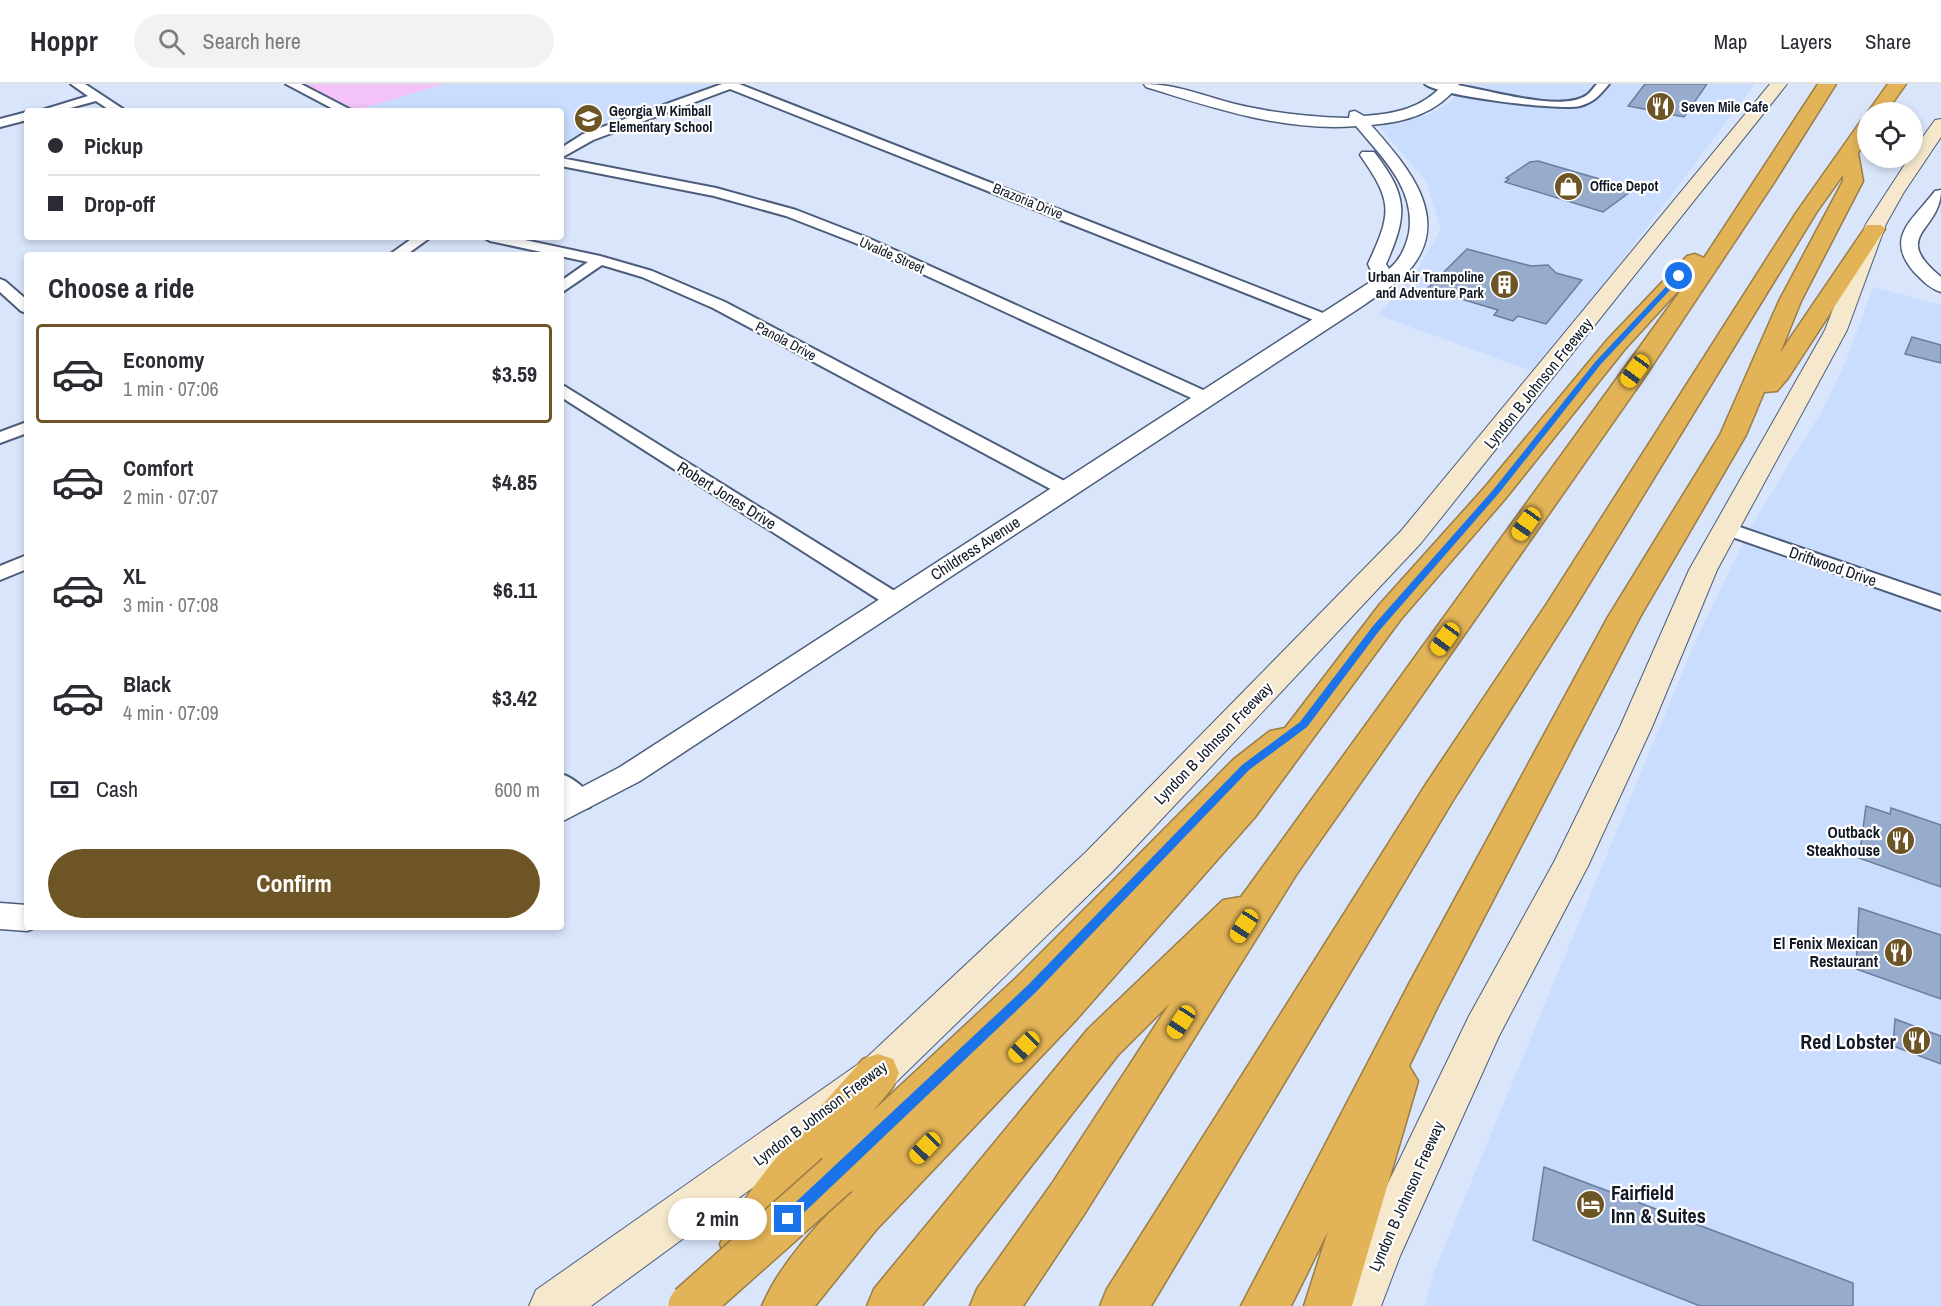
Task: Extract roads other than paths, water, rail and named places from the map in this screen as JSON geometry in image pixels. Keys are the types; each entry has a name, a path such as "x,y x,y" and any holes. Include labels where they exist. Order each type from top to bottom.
{"highway":[{"path":"994,1306 1045,1236 1281,868 1676,314 1793,142 1827,84"},
{"path":"1884,102 1897,84"},
{"path":"1124,1306 1433,802 1557,612 1806,213 1857,140"},
{"path":"1265,1306 1424,994 1624,617 1738,424 1790,301 1853,181 1851,148"},
{"path":"1738,424 1779,373 1874,229"},
{"path":"786,1306 798,1288 875,1199 1057,1013 1267,779 1303,725 1376,628 1496,492 1598,363 1649,306 1695,261 1725,240"},
{"path":"690,1306 837,1175 1031,989 1245,768 1303,725"},
{"path":"891,1306 1103,1042 1281,868"},
{"path":"1328,1306 1424,994"},
{"path":"699,1306 783,1187 878,1073"}],"main road":[{"name":"Lyndon B Johnson Freeway","path":"552,1306 878,1073 1099,862 1411,537 1779,84"},
{"name":"Lyndon B Johnson Freeway","path":"1358,1306 1380,1249 1483,1028 1570,866 1636,727 1703,570 1836,330 1874,229 1894,192 1941,124"}],"street":[{"path":"77,84 115,108"},
{"path":"292,84 341,108"},
{"path":"564,152 588,137 618,124 729,84"},
{"name":"Brazoria Drive","path":"729,84 1327,320"},
{"path":"1151,84 1260,116 1292,121 1358,119 1414,112 1432,104 1451,86"},
{"path":"1182,84 1274,111 1338,120 1387,182 1397,207 1393,231 1377,264 1384,278"},
{"path":"1358,119 1401,107 1412,101 1431,84 1539,104 1561,105 1592,98 1602,84"},
{"path":"56,108 98,97"},
{"path":"0,123 24,117"},
{"name":"Childress Avenue","path":"571,806 630,774 894,600 1357,301 1384,278 1404,266 1415,242 1420,211 1409,183 1358,119"},
{"name":"Uvalde Street","path":"564,163 716,192 791,213 863,241 1206,398"},
{"path":"1387,182 1409,183"},
{"path":"1941,195 1909,236 1908,244 1909,253 1941,286"},
{"path":"401,252 419,240"},
{"name":"Panola Drive","path":"504,240 562,252"},
{"name":"Panola Drive","path":"564,252 647,274 719,305 1065,489"},
{"path":"564,286 600,260"},
{"path":"0,284 24,305"},
{"name":"Robert Jones Drive","path":"564,391 894,600"},
{"path":"0,438 24,428"},
{"name":"Driftwood Drive","path":"1725,528 1941,603"},
{"path":"0,574 24,562"},
{"path":"564,790 571,806"},
{"path":"0,916 24,918"}],"place":[{"name":"Seven Mile Cafe","path":"1660,107"},
{"name":"Georgia W Kimball Elementary School","path":"588,119"},
{"name":"Office Depot","path":"1569,186"},
{"name":"Urban Air Trampoline and Adventure Park","path":"1505,285"},
{"name":"Outback Steakhouse","path":"1901,841"},
{"name":"El Fenix Mexican Restaurant","path":"1899,952"},
{"name":"Red Lobster","path":"1917,1041"},
{"name":"Fairfield Inn & Suites","path":"1590,1204"}]}
